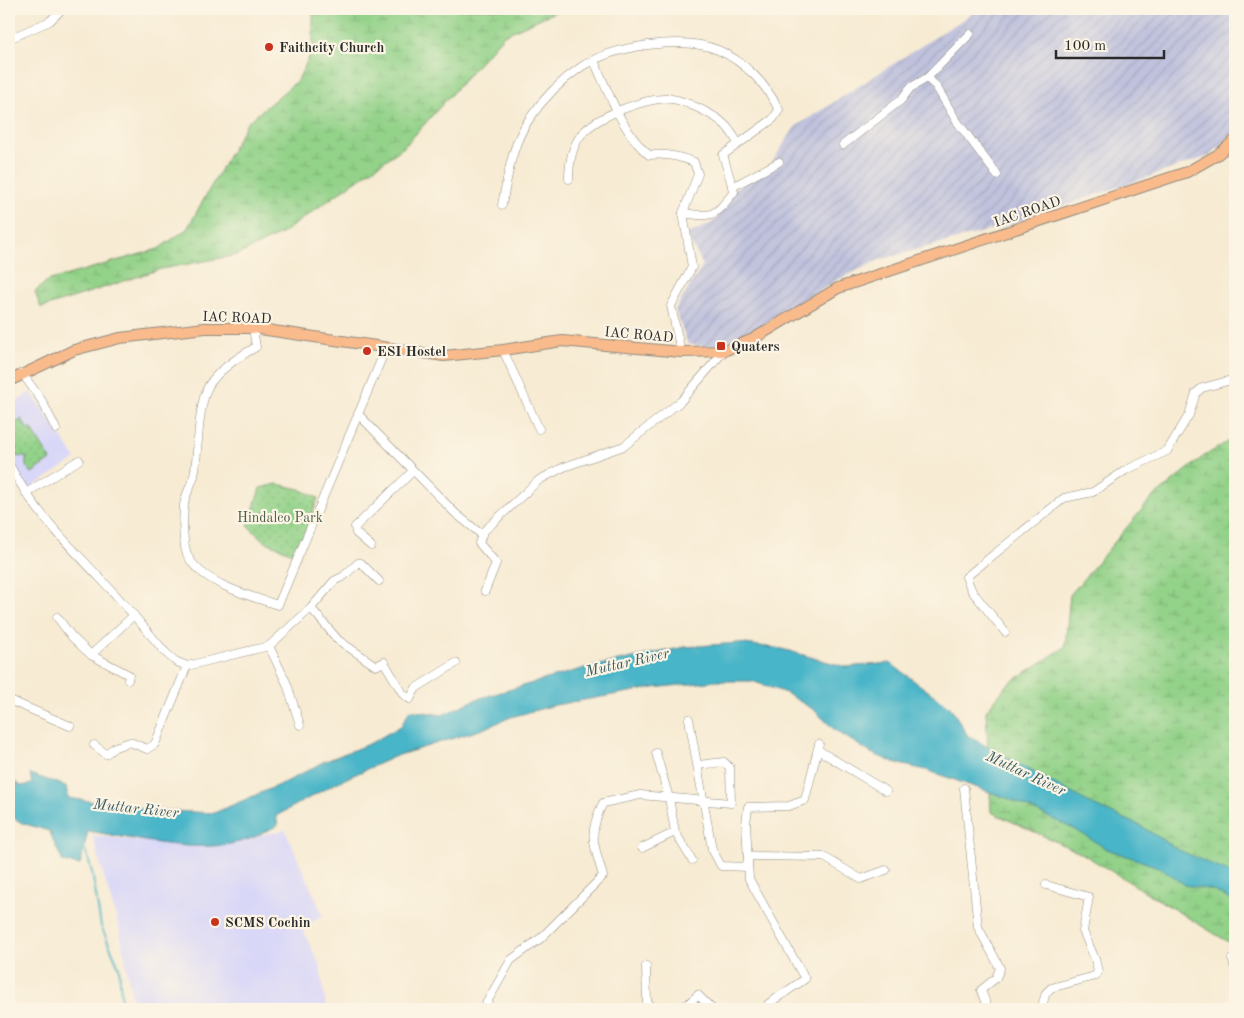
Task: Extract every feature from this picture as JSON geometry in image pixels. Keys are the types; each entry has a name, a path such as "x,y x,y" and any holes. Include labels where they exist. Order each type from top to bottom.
{"main road":[{"name":"IAC ROAD","path":"9,381 22,373 74,350 120,338 205,328 253,328 444,356 503,350 562,340 681,352 724,351 753,339 838,288 1187,172 1216,155 1235,140"}],"street":[{"path":"9,39 47,23 62,9"},
{"path":"843,145 901,100 910,88 927,78 970,34"},
{"path":"502,204 512,156 529,119 551,92 581,67 594,61 630,47 673,42 717,50 753,73 775,100 780,110 773,119 723,155 734,192 717,213 704,216 683,213"},
{"path":"594,61 618,112 638,146 649,155 660,154 684,158 694,162 698,174 683,213 692,267 671,306 681,352"},
{"path":"927,78 936,86 956,120 997,175"},
{"path":"569,179 569,158 581,135 598,122 650,99 673,99 707,113 724,124 738,143"},
{"path":"732,187 779,162"},
{"path":"253,328 256,347 223,370 209,386 204,403 194,476 184,503 186,554 197,570 232,588 278,605 386,348"},
{"path":"503,350 539,430"},
{"path":"484,591 496,563 478,543 481,534 539,480 564,467 624,446 681,400 724,351"},
{"path":"22,373 42,401 56,429"},
{"path":"1005,632 972,591 966,577 1064,498 1093,492 1126,470 1167,451 1189,415 1196,393 1202,388 1235,378"},
{"path":"358,414 455,513 481,534"},
{"path":"26,493 78,460"},
{"path":"9,464 35,508 62,540 175,661 187,666 269,646 311,608 334,581 344,576 358,563 361,563 379,581"},
{"path":"371,546 356,533 355,527 413,471"},
{"path":"311,608 338,640 376,666 384,662 403,694 410,699 416,688 456,663"},
{"path":"91,655 134,615"},
{"path":"57,617 72,637 91,655 129,675 128,680"},
{"path":"269,646 287,684 300,725"},
{"path":"94,745 106,754 115,747 130,742 147,749 155,744 187,666"},
{"path":"9,700 70,726"},
{"path":"689,719 712,849 718,862 726,868 748,867"},
{"path":"768,1009 768,1004 805,980 749,879 748,807 789,806 805,800 818,747 886,791"},
{"path":"656,753 669,798 675,832 692,860"},
{"path":"483,1009 511,960 542,938 603,876 592,838 594,821 603,803 640,795 731,803 730,768 724,762 698,765"},
{"path":"964,788 978,927 1000,968 996,978 981,990 988,1009"},
{"path":"642,848 675,832"},
{"path":"748,856 824,856 860,879 886,870"},
{"path":"1041,1009 1046,994 1051,988 1095,976 1098,972 1095,958 1083,931 1089,897 1046,885"},
{"path":"1232,959 1235,968"},
{"path":"646,966 647,1002 654,1009"},
{"path":"682,1009 698,994 712,1009"}],"shaded area":[{"path":"979,9 1235,9 1235,133 1209,156 1005,226 879,260 837,280 750,334 709,347 688,344 675,310 703,265 687,235 715,221 732,190 765,173 795,127"},
{"path":"31,392 76,459 27,490 9,460 9,406"},
{"name":"SCMS Cochin","path":"285,830 323,915 302,929 320,965 326,1009 134,1009 120,931 92,835 137,841 244,839"}],"green space":[{"path":"311,9 561,9 504,35 404,147 281,234 237,255 161,269 41,308 35,292 47,281 158,249 187,229 247,123 298,80 313,49 313,15"},
{"path":"22,419 27,429 31,428 51,460 32,473 26,466 26,457 13,456 10,446 12,436 9,428"},
{"path":"1235,437 1235,946 1083,854 991,812 986,711 1008,684 1065,647 1070,595 1150,500 1203,457"},
{"name":"Hindalco Park","path":"277,484 300,489 318,498 297,555 264,541 248,526 260,488"}],"water":[{"name":"Muttar River","path":"738,643 782,649 846,667 890,663 951,708 968,736 1095,806 1139,825 1179,850 1235,875 1235,902 1212,890 1185,885 1161,868 1107,849 1076,830 1007,798 926,770 895,763 871,753 835,730 814,710 786,693 752,681 717,681 653,688 555,705 511,717 483,729 396,756 336,783 276,816 278,825 244,841 221,845 183,846 88,831 80,865 63,862 49,831 22,823 9,815 9,778 21,786 32,784 30,774 66,786 68,798 151,810 214,813 288,781 323,762 371,743 401,726 410,710 442,715 477,699 585,668 685,647"}],"waterway":[{"path":"85,849 92,872 101,926 119,967 122,1009"}],"place":[{"name":"Faithcity Church","path":"269,47"},
{"name":"Quaters","path":"721,346"},
{"name":"ESI Hostel","path":"367,351"},
{"name":"SCMS Cochin","path":"215,922"}]}
